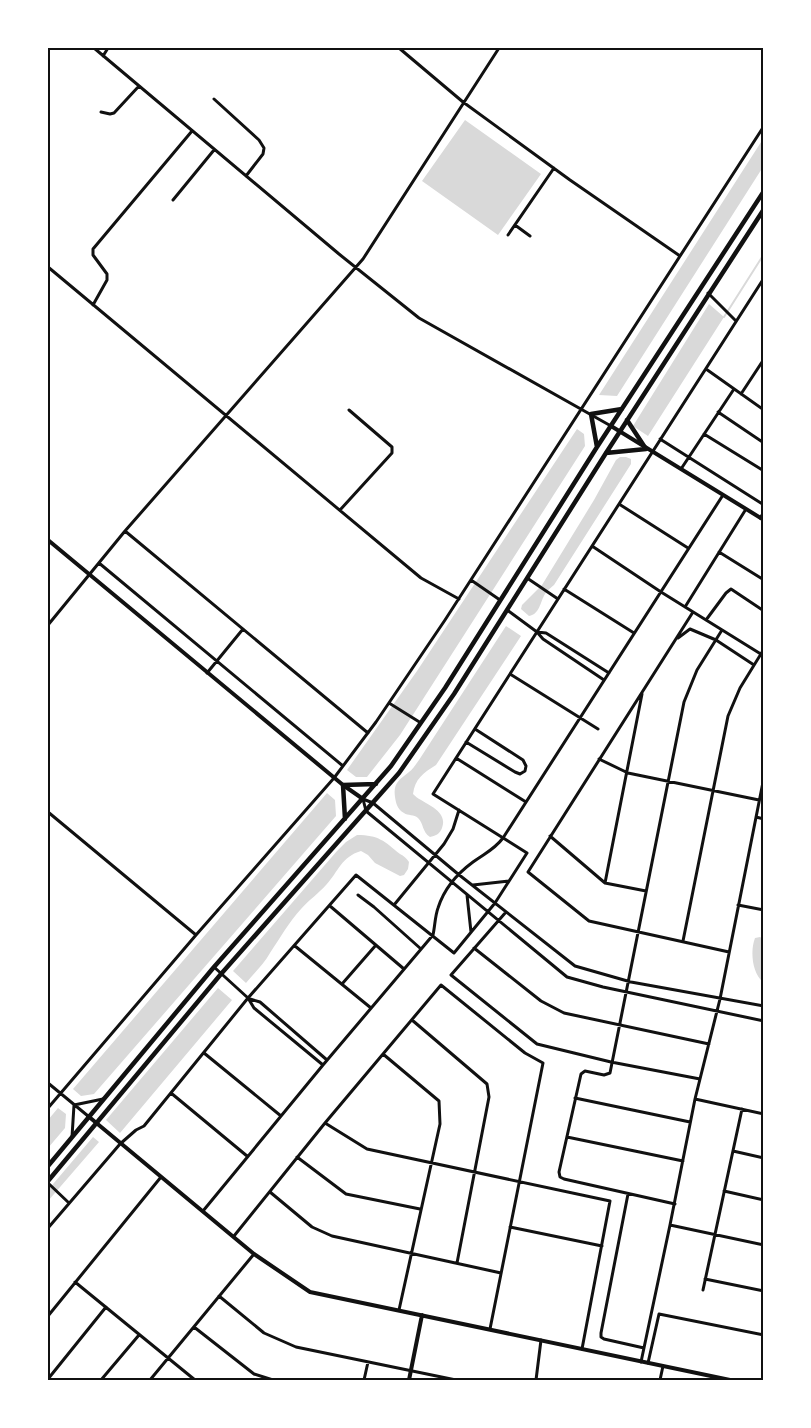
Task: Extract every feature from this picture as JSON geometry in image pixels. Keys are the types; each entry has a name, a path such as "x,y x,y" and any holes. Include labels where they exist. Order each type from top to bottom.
{"main road":[{"path":"48,1166 214,967 391,766 422,723 597,447 764,191"},
{"path":"48,1183 222,974 399,773 419,746 708,293 764,209"},
{"path":"597,447 591,414 622,409"},
{"path":"606,453 646,449 627,420"},
{"path":"346,819 343,785 376,784"}],"street":[{"path":"94,48 355,268 419,318 582,408 762,519 764,512"},
{"path":"103,56 108,48"},
{"path":"399,48 463,102 680,256"},
{"path":"48,626 125,531 355,268 368,251 499,48"},
{"path":"102,112 114,113 139,86"},
{"path":"214,99 259,140 264,148 263,154 246,176"},
{"path":"48,1108 334,778 390,704 459,599 473,581 764,126"},
{"path":"93,305 107,280 107,274 93,256 93,249 192,131"},
{"path":"173,200 214,150"},
{"path":"508,235 554,168"},
{"path":"515,225 530,236"},
{"path":"48,267 421,578 459,599"},
{"path":"48,1228 120,1144 136,1130 144,1126 248,998 356,875 454,953 489,912 527,853 433,794 764,278"},
{"path":"708,293 736,320"},
{"path":"741,394 764,359"},
{"path":"706,369 764,410"},
{"path":"680,469 734,389"},
{"path":"340,510 392,452 392,447 349,410"},
{"path":"718,412 764,442"},
{"path":"704,434 764,471"},
{"path":"660,439 764,505"},
{"path":"203,1211 433,935 438,908 452,882 458,874 474,861 496,848 503,838 723,494"},
{"path":"619,504 688,548"},
{"path":"685,607 746,509"},
{"path":"125,531 368,733"},
{"path":"48,540 334,778 363,799 373,803 458,874 575,966 629,981 764,1006"},
{"path":"592,546 762,655"},
{"path":"719,552 764,580"},
{"path":"99,563 343,766"},
{"path":"527,578 558,598"},
{"path":"473,581 501,600"},
{"path":"564,589 634,633"},
{"path":"706,620 731,589 764,611"},
{"path":"507,610 537,632 543,639 604,680"},
{"path":"693,612 528,872 589,921 729,952"},
{"path":"207,673 243,629"},
{"path":"674,641 690,629 716,640 754,665"},
{"path":"674,1204 564,1179 560,1177 559,1172 575,1098 583,1072 610,1073 618,1024 627,992 684,702 697,670 722,630"},
{"path":"537,632 546,633 609,673"},
{"path":"683,941 728,716 740,688 764,649"},
{"path":"572,659 576,652"},
{"path":"510,674 598,729"},
{"path":"605,882 628,774 643,690"},
{"path":"390,704 422,723"},
{"path":"466,742 515,772 520,774 525,771 526,766 523,760 475,729"},
{"path":"456,758 526,802"},
{"path":"599,759 628,774 759,800"},
{"path":"641,1362 695,1099 720,999 764,777"},
{"path":"363,799 366,811 567,977 627,992 764,1021"},
{"path":"394,905 436,855 453,829 459,810"},
{"path":"48,812 196,935"},
{"path":"756,817 764,819"},
{"path":"550,836 605,882 646,891"},
{"path":"472,885 509,881"},
{"path":"467,894 471,932"},
{"path":"358,895 421,949"},
{"path":"738,905 764,910"},
{"path":"329,906 404,969"},
{"path":"506,912 451,975 537,1044 612,1062 700,1078"},
{"path":"342,984 376,945"},
{"path":"295,946 371,1008"},
{"path":"474,948 541,1001 564,1013 709,1044"},
{"path":"214,967 248,998 254,1008 323,1065"},
{"path":"234,1236 325,1122 440,985 525,1053 543,1062 490,1329"},
{"path":"248,998 260,1002 327,1060"},
{"path":"412,1020 487,1084 489,1097 457,1263"},
{"path":"204,1053 281,1116"},
{"path":"383,1054 439,1101 440,1124 399,1310"},
{"path":"48,1083 254,1254 310,1292 730,1380"},
{"path":"172,1093 247,1156"},
{"path":"575,1098 690,1122"},
{"path":"74,1105 104,1099"},
{"path":"695,1099 764,1114"},
{"path":"72,1137 74,1105"},
{"path":"703,1290 742,1109"},
{"path":"325,1122 367,1150 610,1201 582,1348"},
{"path":"567,1137 683,1161"},
{"path":"733,1151 764,1158"},
{"path":"297,1157 346,1194 420,1209"},
{"path":"48,1316 161,1177"},
{"path":"48,1183 69,1203"},
{"path":"724,1191 764,1200"},
{"path":"270,1192 312,1227 332,1236 501,1273"},
{"path":"628,1194 600,1333 604,1339 644,1348"},
{"path":"670,1225 764,1245"},
{"path":"510,1227 602,1246"},
{"path":"150,1380 254,1254"},
{"path":"705,1279 764,1291"},
{"path":"76,1282 167,1359 195,1380"},
{"path":"219,1296 264,1332 296,1347 454,1380"},
{"path":"48,1379 106,1307"},
{"path":"648,1363 659,1314 764,1335"},
{"path":"409,1380 422,1315"},
{"path":"194,1327 254,1374 273,1380"},
{"path":"102,1380 139,1335"},
{"path":"536,1380 541,1340"},
{"path":"364,1380 368,1362"},
{"path":"660,1380 663,1366"}],"shaded area":[{"path":"465,120 541,174 498,235 422,181"},
{"path":"763,139 763,167 617,396 599,395"},
{"path":"709,304 724,317 648,436 633,426"},
{"path":"577,429 584,434 585,446 400,735 367,777 356,777 347,770 417,671"},
{"path":"620,457 631,459 631,464 554,585 546,593 538,610 529,616 521,609 522,605 542,585 616,460"},
{"path":"506,626 521,636 436,765 424,774 416,784 413,794 434,808 442,816 441,830 430,837 418,818 406,814 398,808 395,797 396,785 419,760"},
{"path":"327,793 335,800 336,816 94,1094 81,1096 73,1089"},
{"path":"357,835 371,836 381,840 405,857 409,862 408,869 404,875 400,876 375,863 368,855 361,851 349,857 326,885 297,914 265,961 246,983 233,971 337,851"},
{"path":"760,937 763,939 763,982 756,973 752,955 755,938"},
{"path":"218,988 232,1000 120,1133 106,1120"},
{"path":"58,1108 66,1114 65,1128 48,1148 48,1120"},
{"path":"93,1137 99,1142 48,1201 48,1190"}],"waterway":[{"path":"724,317 764,254"}]}
